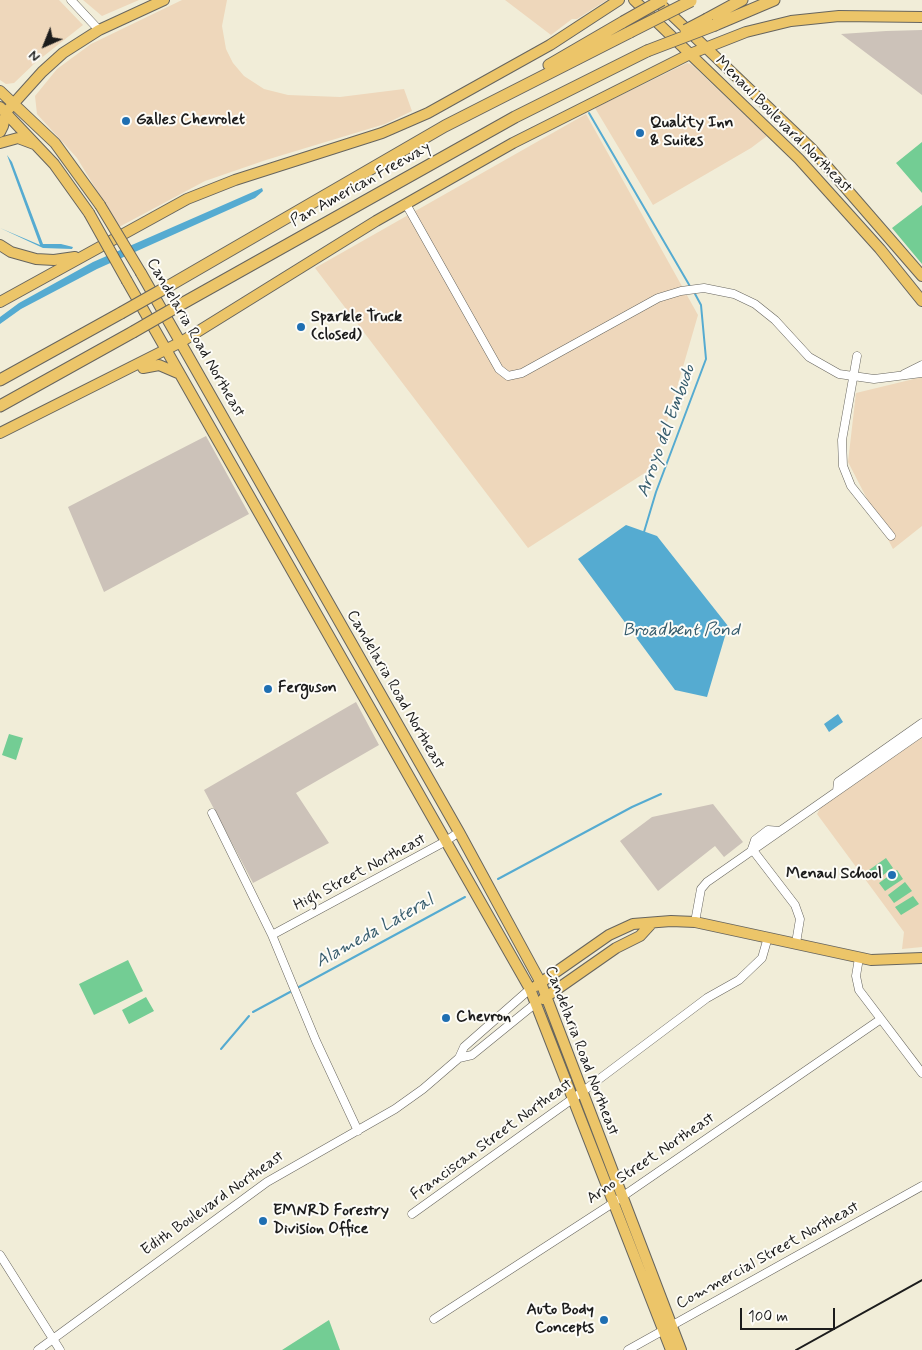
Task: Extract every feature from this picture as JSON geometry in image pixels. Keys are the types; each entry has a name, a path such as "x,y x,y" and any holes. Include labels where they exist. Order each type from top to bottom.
{"highway":[{"path":"445,126 662,0"},
{"path":"711,22 742,0"},
{"path":"711,22 774,0"},
{"name":"Pan American Freeway","path":"0,380 122,313 445,126 692,1"},
{"name":"Pan American Freeway","path":"0,406 532,107 711,22"}],"main road":[{"path":"0,132 4,126 2,111 14,102 52,62 99,30 164,0"},
{"path":"0,302 162,211 211,189 382,133 428,113 550,45 619,0"},
{"name":"Menaul Boulevard Northeast","path":"634,0 799,159 880,249 922,301"},
{"name":"Menaul Boulevard Northeast","path":"656,0 810,148 922,276"},
{"path":"0,433 181,342 406,204 547,124 690,54 756,30 807,19 839,16 922,17"},
{"name":"Candelaria Road Northeast","path":"0,91 14,102 55,143 100,205 181,342 459,832 541,983 547,996 578,1095 667,1329 671,1350"},
{"name":"Candelaria Road Northeast","path":"2,111 41,148 66,179 88,213 530,989 578,1095"},
{"path":"0,143 18,138 29,140 41,148"},
{"path":"0,245 11,252 36,259 54,260 83,254"},
{"path":"88,390 98,392 146,366 154,364 170,368 181,375"},
{"name":"Edith Boulevard Northeast","path":"530,989 609,935 633,924 695,922 859,958 888,961 922,958"},
{"name":"Edith Boulevard Northeast","path":"536,1004 616,948 640,936 651,924"},
{"name":"Candelaria Road Northeast","path":"667,1329 681,1350"}],"street":[{"path":"71,0 99,30"},
{"path":"406,204 499,369 508,376 522,374 658,298 681,291 704,288 734,294 755,304 775,320 809,357 824,368 853,378 874,379 922,372"},
{"path":"857,356 843,429 842,455 851,486 891,536"},
{"path":"902,375 922,365"},
{"path":"837,791 838,782 922,724"},
{"path":"695,922 701,890 707,882 752,849 755,840 768,830 780,831 922,732"},
{"path":"212,813 272,935 316,1041 358,1131"},
{"name":"High Street Northeast","path":"272,935 446,842 459,832"},
{"path":"752,849 795,905 800,919 796,943"},
{"name":"Franciscan Street Northeast","path":"412,1214 578,1095 707,998 739,980 755,967 762,958 768,937"},
{"path":"859,958 856,976 859,990 922,1073"},
{"name":"Edith Boulevard Northeast","path":"38,1350 267,1182 358,1131 423,1089 459,1058 464,1047 530,989"},
{"name":"Edith Boulevard Northeast","path":"459,1058 472,1055 536,1004"},
{"name":"Arno Street Northeast","path":"434,1319 617,1200 881,1018"},
{"name":"Commercial Street Northeast","path":"628,1350 922,1186"},
{"path":"0,1255 60,1350"}],"shaded area":[{"path":"0,0 59,0 83,25 35,63 14,83 6,84 0,80"},
{"path":"83,0 139,0 102,16"},
{"path":"182,0 227,0 222,26 226,49 233,63 244,76 264,89 288,95 340,97 404,89 412,111 385,124 266,160 205,181 119,227 77,158 37,114 35,96 57,69 91,44"},
{"path":"505,0 607,0 577,19 572,19 551,35"},
{"path":"922,30 922,95 841,34 886,31"},
{"path":"687,63 691,64 767,136 751,148 653,205 595,108"},
{"path":"586,114 698,315 654,467 528,548 315,268"},
{"path":"922,377 922,526 893,549 848,462 856,393"},
{"path":"206,436 249,514 104,592 68,507"},
{"path":"356,702 379,745 296,793 329,843 253,883 204,790"},
{"name":"Menaul School","path":"922,737 922,947 902,949 904,932 817,814 820,808"},
{"path":"713,804 743,842 724,857 715,846 658,891 620,841 652,817"}],"green space":[{"path":"922,142 922,193 896,163"},
{"path":"922,205 922,264 892,228"},
{"path":"9,734 23,738 16,760 2,755"},
{"path":"886,858 893,868 876,880 869,870"},
{"path":"897,870 903,879 885,891 879,883"},
{"path":"905,882 912,891 894,903 888,895"},
{"path":"913,896 919,904 901,915 895,907"},
{"path":"128,960 143,991 94,1015 79,984"},
{"path":"146,997 154,1011 129,1024 122,1010"},
{"path":"329,1320 340,1350 282,1350"}],"water":[{"path":"7,155 12,162 43,244 61,244 73,247 72,249 43,248 0,228 40,245"},
{"path":"262,188 263,191 255,198 97,269 21,309 0,324 0,317 19,303 93,262"},
{"name":"Broadbent Pond","path":"626,525 657,536 728,626 707,697 675,690 578,559"},
{"path":"838,714 843,722 829,732 824,724"}],"waterway":[{"name":"Arroyo del Embudo","path":"589,113 691,288"},
{"name":"Arroyo del Embudo","path":"644,532 656,492 706,359 701,305 694,292"},
{"path":"498,879 632,807 661,794"},
{"name":"Alameda Lateral","path":"297,988 465,897"},
{"path":"253,1012 290,992"},
{"path":"221,1049 249,1016"}],"railway":[{"path":"796,1350 922,1280"}],"place":[{"name":"Galles Chevrolet","path":"126,121"},
{"name":"Quality Inn & Suites","path":"640,133"},
{"name":"Sparkle Truck (closed)","path":"301,327"},
{"name":"Ferguson","path":"268,689"},
{"name":"Menaul School","path":"892,875"},
{"name":"Chevron","path":"446,1018"},
{"name":"EMNRD Forestry Division Office","path":"263,1221"},
{"name":"Auto Body Concepts","path":"604,1320"}]}
